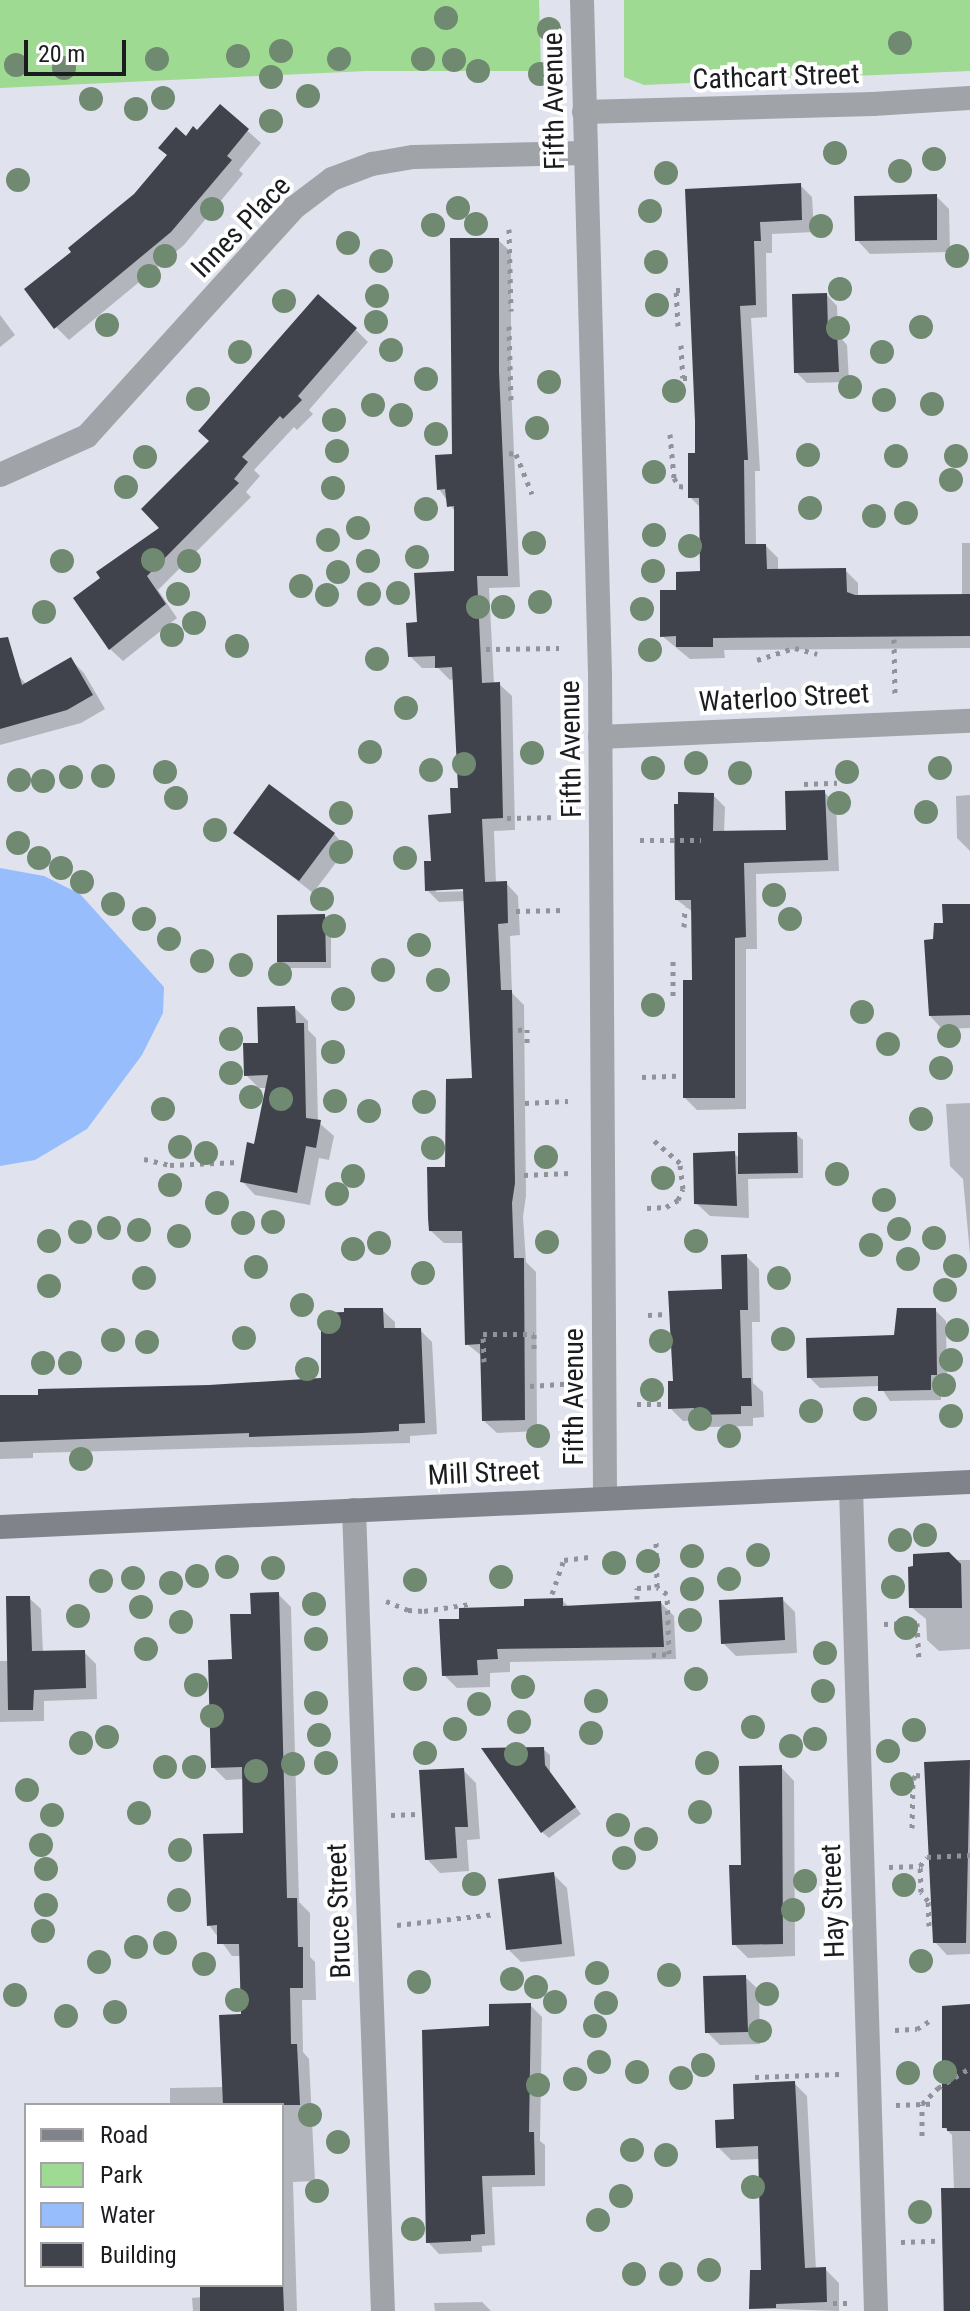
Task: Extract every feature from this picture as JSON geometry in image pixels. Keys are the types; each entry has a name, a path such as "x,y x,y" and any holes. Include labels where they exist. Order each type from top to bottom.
{"main road":[{"name":"Mill Street","path":"0,1527 970,1482"}],"street":[{"name":"Fifth Avenue","path":"582,0 600,737 605,1498"},
{"name":"Cathcart Street","path":"584,112 873,104 970,98"},
{"name":"Innes Place","path":"0,475 87,436 295,207 332,179 372,164 413,157 584,153"},
{"name":"Waterloo Street","path":"600,737 970,721"},
{"name":"Hay Street","path":"851,1488 876,2311"},
{"name":"Bruce Street","path":"354,1510 383,2311"}],"path":[{"path":"509,229 511,311"},
{"path":"678,326 676,290 684,290"},
{"path":"509,326 511,403"},
{"path":"681,345 683,378 690,378"},
{"path":"670,434 674,478 679,486 686,487"},
{"path":"509,453 516,454 532,494"},
{"path":"894,639 895,696"},
{"path":"486,649 559,648"},
{"path":"757,660 795,648 817,654"},
{"path":"804,784 837,783"},
{"path":"507,818 563,817"},
{"path":"640,840 701,840"},
{"path":"684,927 685,907"},
{"path":"516,911 565,910"},
{"path":"673,961 673,998"},
{"path":"518,1030 527,1029 527,1046"},
{"path":"642,1077 676,1076"},
{"path":"525,1103 568,1101"},
{"path":"647,1208 666,1207 678,1200 683,1189 680,1163 654,1140"},
{"path":"144,1159 170,1165 239,1162"},
{"path":"524,1175 570,1173"},
{"path":"648,1315 666,1314"},
{"path":"484,1362 483,1334 534,1334 534,1353"},
{"path":"530,1386 576,1383"},
{"path":"637,1404 666,1404"},
{"path":"656,1538 657,1587"},
{"path":"552,1594 564,1560 589,1557"},
{"path":"637,1599 637,1588 657,1587 667,1594 669,1654 652,1655"},
{"path":"384,1600 408,1610 424,1611 470,1604"},
{"path":"876,1624 917,1623 919,1657"},
{"path":"912,1828 913,1779 916,1775 925,1776"},
{"path":"390,1815 418,1814"},
{"path":"929,1926 928,1901 921,1892 920,1866 927,1857 970,1855"},
{"path":"883,1867 920,1866"},
{"path":"393,1926 495,1914"},
{"path":"888,2030 917,2029 931,2020"},
{"path":"922,2136 922,2104 938,2088 968,2069"},
{"path":"755,2077 869,2073"},
{"path":"890,2105 931,2104"},
{"path":"894,2243 936,2241"}],"green space":[{"path":"0,0 539,0 541,71 366,71 0,88"},
{"path":"624,0 970,0 970,71 644,85 624,77"}],"water":[{"path":"0,868 44,876 80,894 164,987 163,1013 142,1055 87,1129 35,1160 0,1166"}],"building":[{"path":"220,104 249,129 227,156 232,160 171,232 54,329 24,289 71,252 68,248 134,194 167,155 158,148 176,127 186,136 193,126 197,130"},
{"path":"801,183 802,220 760,222 761,241 754,241 756,305 740,306 748,460 744,460 745,544 766,544 767,569 846,568 847,592 855,595 970,594 970,636 713,638 713,647 676,647 676,636 660,637 660,590 676,590 676,572 700,571 699,498 688,498 688,453 695,453 695,421 685,189"},
{"path":"937,194 937,240 855,241 854,196"},
{"path":"450,238 499,238 499,371 508,576 477,576 482,683 500,682 503,818 482,819 485,882 507,881 508,923 498,924 501,990 512,990 515,1183 512,1203 514,1258 524,1258 525,1420 482,1421 480,1344 465,1345 462,1231 429,1231 428,1218 427,1167 445,1167 446,1079 472,1078 463,889 425,891 424,861 431,861 428,815 451,813 450,788 458,788 452,667 435,668 435,656 408,657 406,623 417,622 414,573 454,571 454,506 447,507 445,489 437,490 435,455 452,454"},
{"path":"827,293 828,332 837,332 839,372 794,373 792,294"},
{"path":"318,294 357,328 298,396 302,400 283,419 280,416 242,457 248,462 234,479 239,483 147,576 166,604 109,650 73,598 100,578 96,572 159,528 141,509 209,441 198,431"},
{"path":"8,637 22,685 71,657 93,695 67,710 0,729 0,638"},
{"path":"269,784 335,833 299,881 233,833"},
{"path":"825,790 828,860 744,863 746,937 735,938 735,1098 683,1098 683,980 692,980 691,900 675,900 674,804 678,804 678,792 714,793 713,831 786,830 785,791"},
{"path":"942,904 970,904 970,1015 929,1016 924,940 933,939 934,923 943,923"},
{"path":"325,914 326,962 277,962 277,915"},
{"path":"295,1006 296,1023 304,1023 306,1118 321,1120 316,1148 306,1146 297,1193 240,1182 247,1142 254,1144 268,1075 244,1076 243,1043 258,1043 257,1007"},
{"path":"797,1132 798,1173 738,1174 738,1133"},
{"path":"735,1151 737,1206 694,1204 693,1153"},
{"path":"747,1254 748,1310 740,1310 742,1378 751,1378 752,1406 741,1406 741,1414 694,1415 694,1408 668,1409 668,1381 673,1381 668,1291 722,1289 721,1255"},
{"path":"344,1308 383,1308 384,1328 421,1328 425,1423 399,1424 399,1431 362,1433 249,1437 249,1433 0,1442 0,1395 38,1395 38,1389 209,1385 321,1378 321,1313 344,1312"},
{"path":"897,1308 936,1308 937,1375 931,1375 931,1390 878,1391 878,1376 807,1378 806,1338 894,1335"},
{"path":"949,1552 961,1564 962,1608 909,1608 908,1567 913,1566 913,1554"},
{"path":"279,1592 287,1898 297,1898 298,1947 303,1947 303,1988 290,1988 291,2044 297,2044 300,2105 223,2103 219,2015 241,2014 239,1944 217,1944 217,1925 207,1926 203,1834 243,1833 242,1767 211,1768 208,1660 232,1659 230,1614 251,1614 250,1593"},
{"path":"6,1596 30,1596 32,1651 85,1650 86,1688 34,1690 33,1710 8,1710"},
{"path":"783,1597 785,1640 721,1644 719,1600"},
{"path":"563,1598 563,1606 661,1601 664,1647 497,1649 498,1659 477,1660 478,1675 442,1676 439,1619 459,1619 459,1608 524,1606 524,1599"},
{"path":"544,1747 545,1765 576,1807 541,1833 481,1748"},
{"path":"970,1760 966,1943 933,1943 924,1762"},
{"path":"782,1765 783,1944 732,1945 729,1865 741,1865 739,1766"},
{"path":"464,1768 468,1827 455,1827 457,1858 425,1860 419,1770"},
{"path":"554,1872 562,1944 506,1950 498,1879"},
{"path":"746,1975 748,2032 705,2033 703,1976"},
{"path":"531,2003 529,2132 534,2132 535,2175 482,2176 485,2234 471,2235 471,2241 426,2243 422,2030 489,2026 489,2004"},
{"path":"970,2004 970,2131 947,2131 947,2128 942,2128 942,2006"},
{"path":"795,2081 805,2268 826,2267 827,2302 776,2304 776,2308 749,2309 750,2270 761,2270 758,2146 716,2148 715,2120 734,2119 733,2084"},
{"path":"941,2188 970,2188 970,2311 944,2311"},
{"path":"200,2287 283,2287 284,2311 200,2311"}]}
